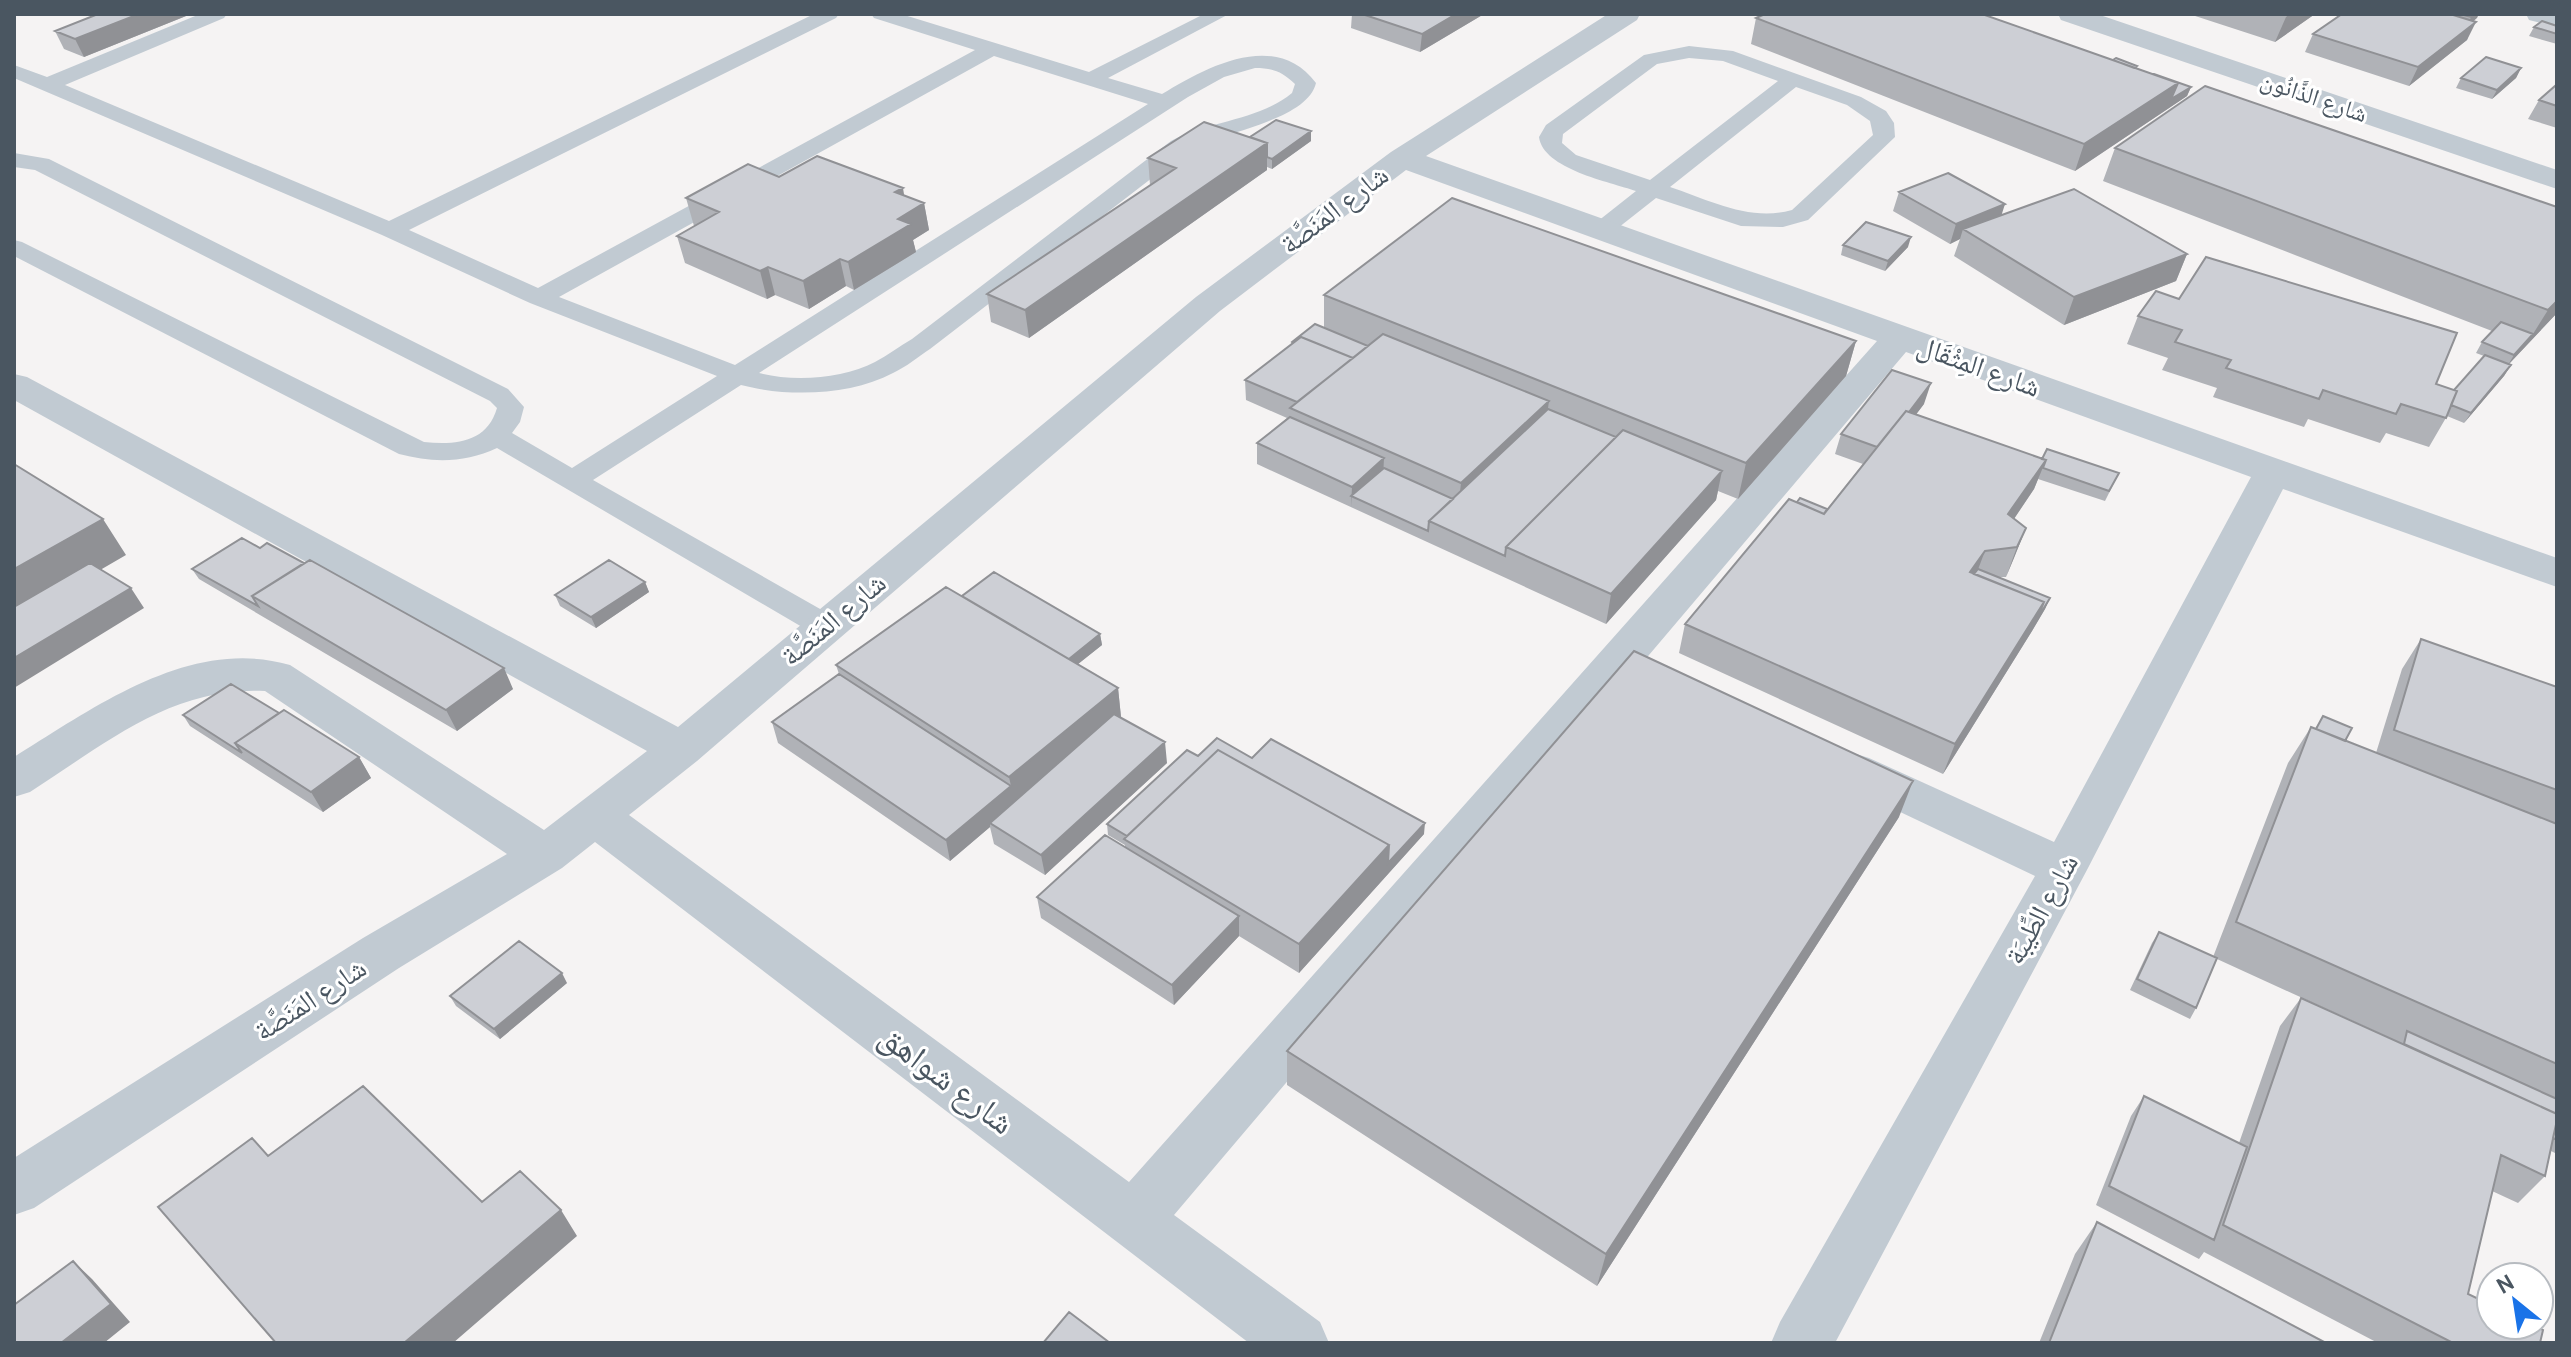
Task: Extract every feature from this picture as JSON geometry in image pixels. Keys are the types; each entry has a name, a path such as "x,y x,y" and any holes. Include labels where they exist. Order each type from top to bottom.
{"street":[{"name":"شارع المَنَصَّة","path":"14,1189 381,953 545,855 681,749 1208,304 1402,158 1627,14"},
{"name":"شارع الذَّانُون","path":"2071,14 2557,180"},
{"path":"2539,14 2557,19"},
{"name":"شارع المِثْقَال","path":"1402,158 2557,573"},
{"path":"1134,1219 1900,337"},
{"path":"14,385 681,749"},
{"name":"شارع الطِّيبَة","path":"1802,1343 2064,868 2273,471"},
{"path":"1619,660 1662,680"},
{"path":"14,780 139,702 182,685 225,674 274,676 545,855"},
{"path":"1820,754 2064,868"},
{"name":"شارع شواهق","path":"595,816 1298,1343"}],"lane":[{"path":"47,85 217,14"},
{"path":"390,230 829,14"},
{"path":"881,14 1165,102"},
{"path":"1090,79 1212,15"},
{"path":"539,298 993,48"},
{"path":"1689,52 1726,55 1793,79 1868,108 1878,116 1885,130 1884,137 1800,215 1775,222 1741,219 1568,160 1557,153 1550,137 1554,130 1651,59 1662,55 1689,52"},
{"path":"14,71 390,230 539,298 739,376 773,385 829,384 882,369 921,344 1179,146 1213,128 1292,103 1304,94 1306,83 1299,74 1283,66 1241,63 1220,68 739,376 573,480"},
{"path":"1601,230 1793,79"},
{"path":"14,160 41,164 499,395 511,407 509,423 497,436 464,451 434,455 409,448 14,247"},
{"path":"497,436 825,626"}],"building":[{"path":"98,14 139,14 75,39 55,31"},
{"path":"1362,14 1456,14 1422,34"},
{"path":"1765,14 1982,14 2178,83 2084,144 1756,18"},
{"path":"2342,14 2450,14 2476,22 2418,67 2313,34"},
{"path":"2542,21 2557,26 2557,34 2534,27"},
{"path":"2486,57 2521,68 2497,90 2461,78"},
{"path":"2116,58 2137,66 2134,68 2113,60"},
{"path":"2153,74 2191,87 2171,99 2178,83"},
{"path":"2205,86 2557,207 2557,301 2548,310 2115,148"},
{"path":"2555,86 2557,106 2539,100"},
{"path":"1276,120 1311,131 1272,159 1267,157 1267,143 1250,137"},
{"path":"1204,122 1267,143 1025,310 987,294 1176,168 1148,158"},
{"path":"817,156 903,188 895,192 924,203 898,219 911,224 848,262 840,259 803,281 768,267 760,271 677,236 719,212 686,198 748,164 779,177"},
{"path":"1948,173 2005,204 1956,224 1899,192"},
{"path":"2074,189 2187,254 2074,297 1963,229"},
{"path":"1452,198 1856,341 1746,463 1324,295"},
{"path":"1866,222 1911,237 1888,261 1843,245"},
{"path":"2206,257 2457,333 2436,384 2457,391 2446,418 2401,404 2396,414 2323,390 2319,399 2226,368 2231,360 2175,342 2182,330 2138,316 2156,291 2179,299"},
{"path":"2501,322 2533,334 2514,355 2482,342"},
{"path":"1315,324 1368,346 1353,358 1301,337 1292,342"},
{"path":"1383,334 1549,401 1461,483 1290,408"},
{"path":"1301,337 1353,358 1297,402 1245,380"},
{"path":"2485,355 2511,365 2471,413 2451,405 2457,391 2454,390"},
{"path":"1892,370 1931,383 1877,447 1841,434"},
{"path":"1548,409 1616,437 1506,547 1505,556 1429,521"},
{"path":"1906,411 2046,460 2008,514 2026,528 2017,547 1985,551 1970,572 2044,602 1955,744 1685,624 1789,499 1824,514"},
{"path":"1290,417 1384,458 1352,487 1257,443"},
{"path":"1623,430 1722,471 1611,594 1506,547"},
{"path":"2047,449 2119,473 2109,491 2043,468 2046,460 2042,459"},
{"path":"14,464 103,519 14,569"},
{"path":"1384,468 1453,499 1429,521 1428,531 1351,496"},
{"path":"1800,498 1827,509 1824,514 1797,502"},
{"path":"242,538 260,548 267,543 304,563 252,596 258,606 192,569"},
{"path":"310,560 504,668 446,710 252,596"},
{"path":"609,560 645,582 591,617 555,595"},
{"path":"90,563 131,588 14,658 14,607"},
{"path":"1978,569 2050,598 2036,621 2044,602 1974,574"},
{"path":"994,572 1100,634 1069,659 962,596"},
{"path":"946,587 1118,688 1009,777 836,665"},
{"path":"2421,639 2557,687 2557,790 2394,730"},
{"path":"1634,651 1913,781 1606,1254 1287,1051"},
{"path":"839,674 1011,786 946,840 772,722"},
{"path":"231,684 279,713 235,743 242,753 183,715"},
{"path":"284,710 359,757 311,792 235,743"},
{"path":"1114,714 1165,742 1041,855 990,823"},
{"path":"2323,716 2352,728 2345,741 2316,729"},
{"path":"2311,727 2557,824 2557,1064 2236,922"},
{"path":"1217,738 1252,758 1271,739 1425,823 1388,863 1389,845 1218,750 1127,836 1107,824 1187,750 1198,756"},
{"path":"1218,750 1389,845 1299,944 1124,839"},
{"path":"1105,835 1239,916 1172,985 1037,897"},
{"path":"2159,932 2217,958 2196,1008 2137,979"},
{"path":"519,941 562,973 494,1029 450,996"},
{"path":"2301,998 2557,1114 2545,1176 2501,1155 2468,1294 2475,1297 2475,1341 2540,1343 2453,1343 2223,1225"},
{"path":"2407,1031 2557,1099 2557,1114 2404,1044"},
{"path":"363,1086 482,1202 520,1171 561,1210 404,1343 276,1343 158,1207 252,1138 268,1156"},
{"path":"2144,1096 2247,1147 2214,1240 2109,1186"},
{"path":"2097,1222 2326,1343 2049,1343"},
{"path":"73,1261 111,1304 61,1343 14,1343 14,1305"},
{"path":"1069,1312 1110,1343 1043,1343"}]}
